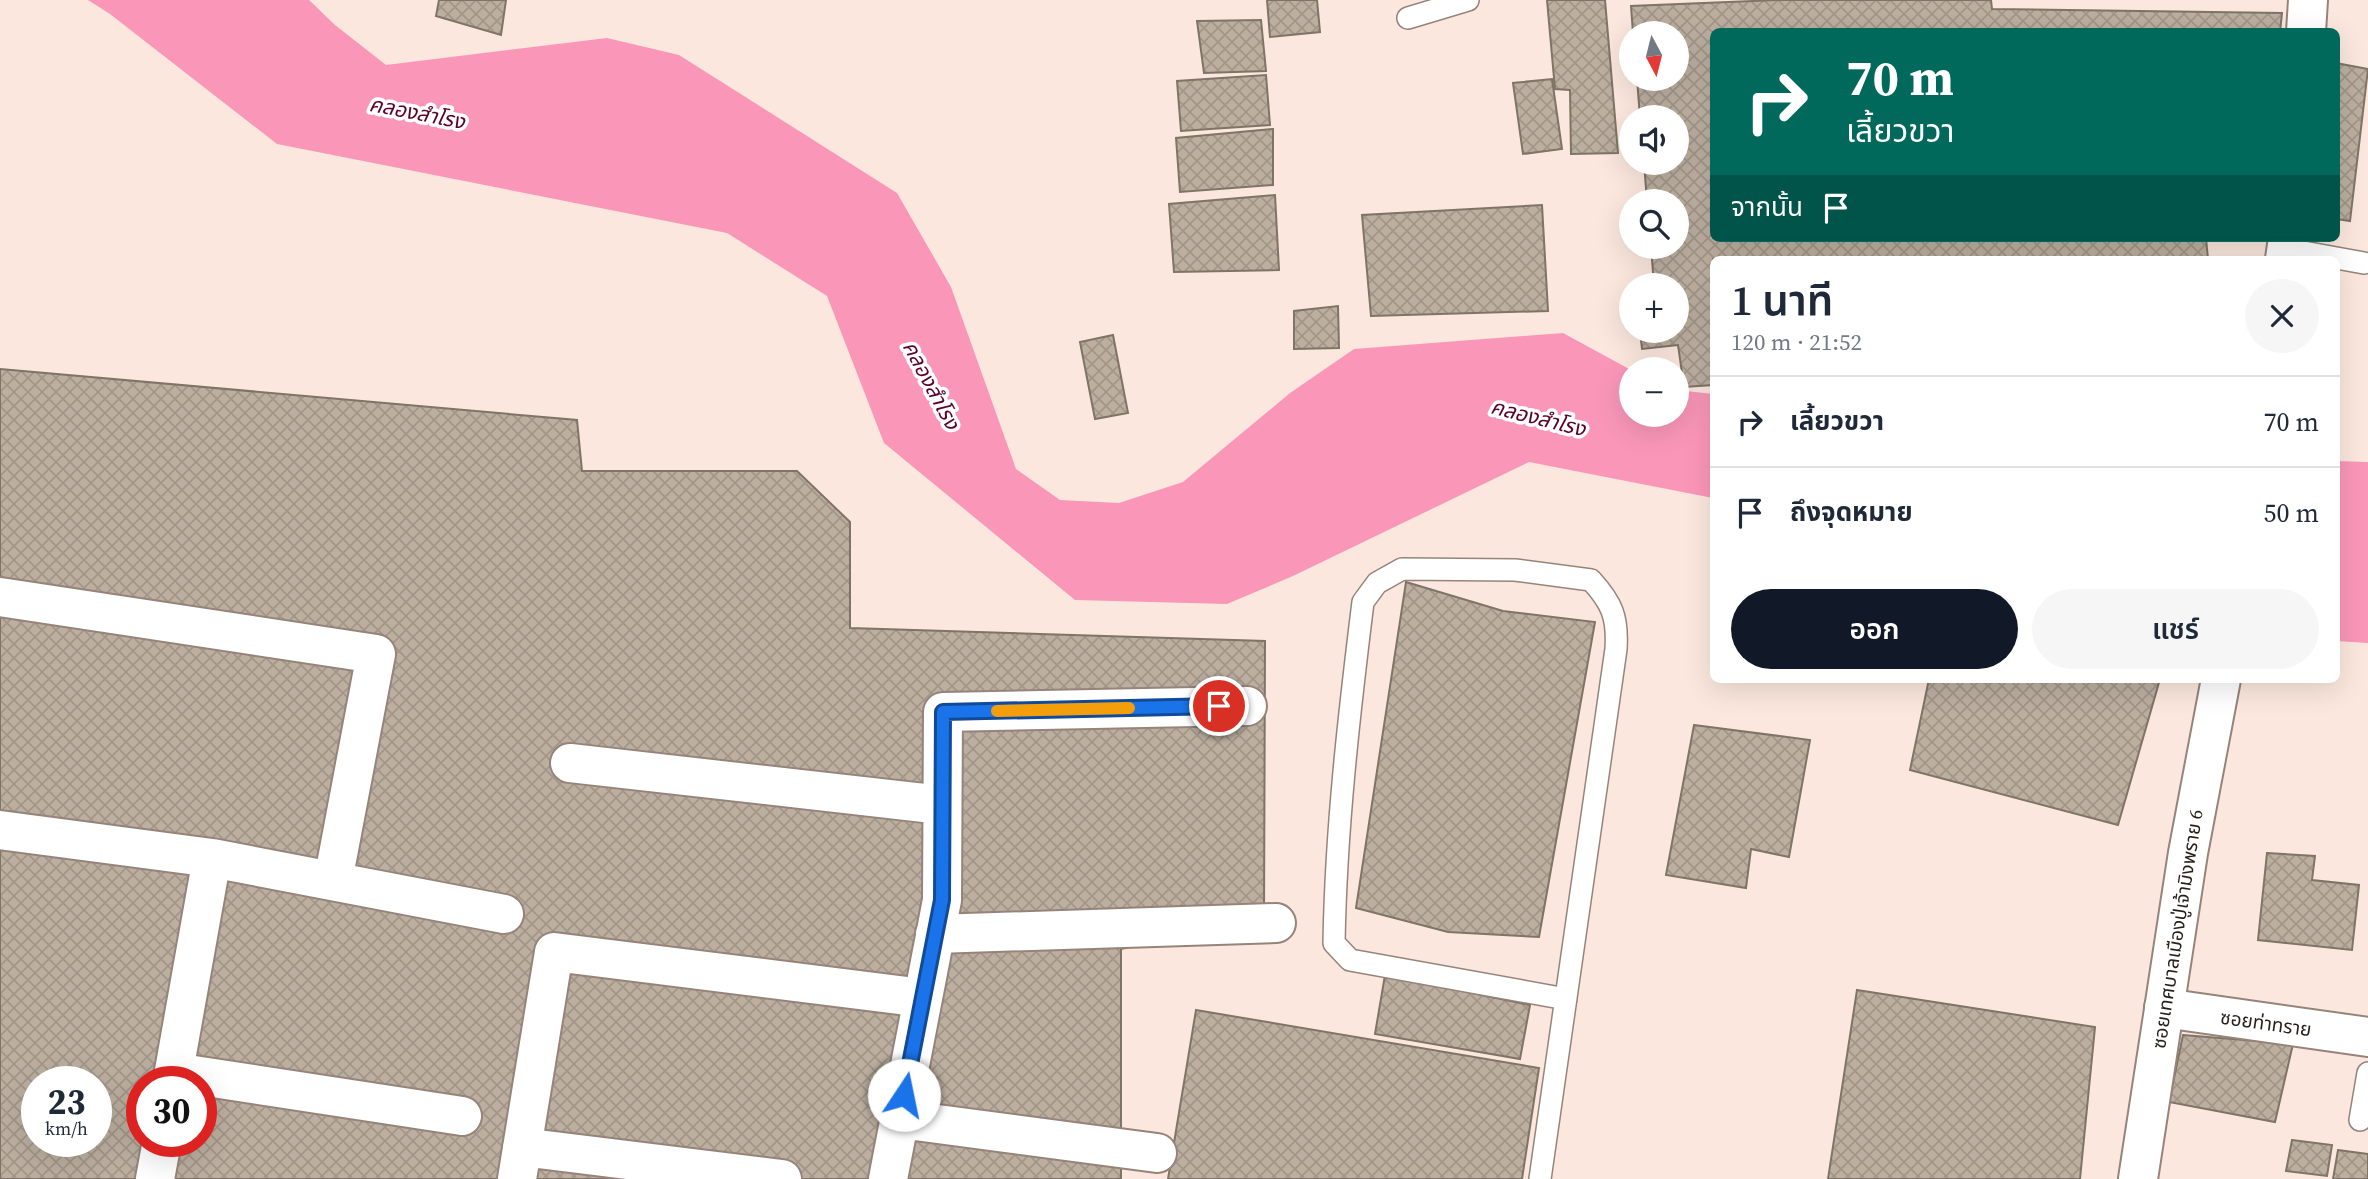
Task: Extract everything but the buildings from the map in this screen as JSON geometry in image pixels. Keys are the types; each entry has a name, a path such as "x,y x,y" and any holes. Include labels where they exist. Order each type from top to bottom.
{"street":[{"path":"2306,28 2308,0"},
{"path":"0,597 376,654 333,881"},
{"name":"ซอยเทศบาลเมืองปู่เจ้ามิงพราย 6","path":"2138,1179 2188,853 2220,686"},
{"path":"888,1179 942,900 943,712 1247,706"},
{"path":"570,763 942,805"},
{"path":"0,830 212,858 504,914"},
{"path":"175,1066 212,858"},
{"path":"935,934 1276,923"},
{"path":"782,1179 520,1163 554,952 923,998"},
{"name":"ซอยท่าทราย","path":"2164,1009 2368,1037"},
{"path":"217,1083 462,1116"},
{"path":"900,1119 1157,1153"},
{"path":"155,1179 159,1157"}],"lane":[{"path":"1408,18 1468,0"},
{"path":"2286,249 2328,256"},
{"path":"2340,258 2364,262"},
{"path":"1540,1179 1566,999 1616,649 1618,626 1608,599 1591,580 1515,570 1402,569 1377,583 1363,601 1344,755 1335,880 1334,943 1350,960 1566,999"},
{"path":"2360,1120 2368,1073"}],"water":[{"name":"คลองสำโรง","path":"88,0 309,0 335,25 386,65 607,38 679,55 897,193 951,287 1016,469 1060,500 1119,503 1183,482 1290,393 1354,349 1563,333 1619,363 1619,427 1689,427 1689,391 1710,394 1710,497 1529,462 1293,576 1227,604 1075,600 884,443 827,296 727,233 277,144 110,14"},
{"path":"2340,461 2368,462 2368,643 2340,641"}],"slow traffic":[{"path":"997,711 1129,708"}],"route":[{"path":"904,1095 942,900 943,712 1219,706"}]}
